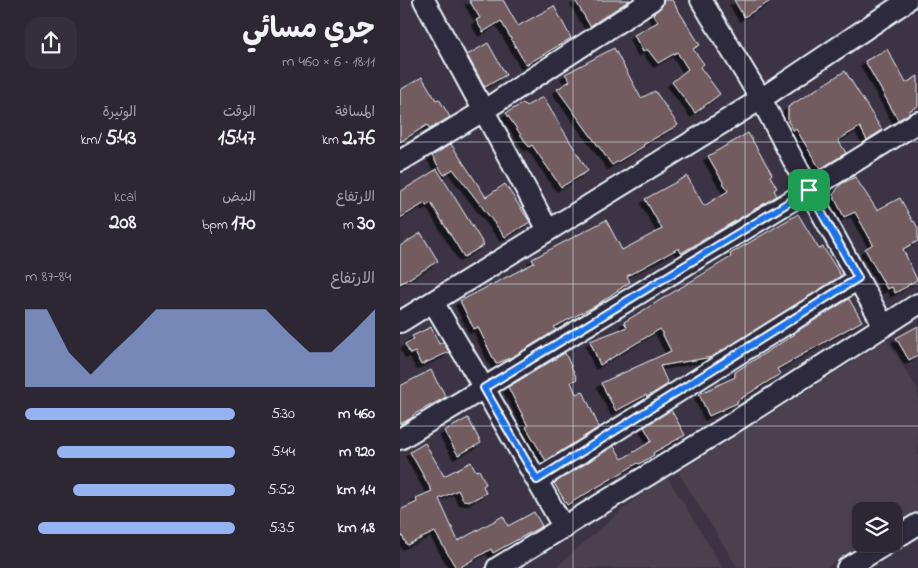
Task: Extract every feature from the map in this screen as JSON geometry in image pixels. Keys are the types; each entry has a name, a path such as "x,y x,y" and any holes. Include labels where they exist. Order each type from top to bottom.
{"street":[{"path":"424,0 548,230"},
{"path":"400,161 484,112 652,0"},
{"path":"701,0 761,99 884,326"},
{"path":"400,322 761,99 907,0"},
{"path":"400,439 918,122"},
{"path":"537,480 858,278"},
{"path":"433,302 564,528"},
{"path":"498,568 728,426 918,304"},
{"path":"902,534 918,524"},
{"path":"847,568 873,552"}],"shaded area":[{"path":"887,340 918,390 918,513 902,522 902,502 852,502 852,552 824,568 738,568 678,472"},
{"path":"665,473 723,568 555,568"}],"building":[{"path":"469,0 503,0 518,26 554,6 571,38 526,65 501,21 483,32 476,20 480,18"},
{"path":"575,0 630,0 590,26"},
{"path":"664,0 672,0 700,45 693,49 704,64 700,67 720,94 695,113 672,82 688,69 677,52 658,63 647,49 643,52 634,35 658,22 653,14 662,6"},
{"path":"734,0 772,0 744,17"},
{"path":"488,43 506,75 485,87 467,55"},
{"path":"614,48 641,98 655,91 678,125 612,165 557,89 570,81 565,74"},
{"path":"887,49 906,83 918,76 918,106 898,120 865,61"},
{"path":"845,71 882,130 867,140 860,127 838,140 846,153 820,169 796,129 794,131 788,121 788,107"},
{"path":"422,77 436,100 439,99 450,117 430,129 427,125 400,142 400,90"},
{"path":"543,97 588,171 561,187 532,145 529,147 506,113 523,103 526,106"},
{"path":"748,133 772,174 770,176 777,188 774,190 777,196 681,253 679,248 627,276 630,282 595,306 554,327 556,330 516,355 496,364 478,327 474,329 460,301 534,263 532,259 606,220 622,250 662,229 645,199 687,176 704,206 728,191 708,156"},
{"path":"451,144 486,197 505,184 530,222 505,237 453,169 444,175 432,156"},
{"path":"437,169 484,245 464,257 431,203 426,206 425,203 400,218 400,192"},
{"path":"855,177 877,210 900,198 918,228 918,241 903,249 917,280 895,293 892,287 887,289 865,249 873,244 855,212 844,217 833,195 841,184"},
{"path":"798,214 819,249 823,247 841,276 712,357 660,366 668,384 647,397 646,395 616,411 601,383 671,351 660,329 600,365 590,341 627,327 624,322 731,257 730,254"},
{"path":"421,233 438,261 400,284 400,246"},
{"path":"849,299 862,321 777,369 780,374 737,401 737,403 709,416 699,394 735,377 735,372"},
{"path":"918,326 918,355 909,360 896,338"},
{"path":"431,327 439,344 443,342 449,352 421,365 415,352 410,354 405,344 414,339 412,336"},
{"path":"565,353 577,379 571,382 576,394 583,391 599,427 546,461 526,427 528,426 508,387"},
{"path":"431,370 446,397 400,424 400,386"},
{"path":"671,410 685,435 567,505 554,483 614,446 622,459 652,441 644,427"},
{"path":"468,418 481,443 458,455 444,431"},
{"path":"425,443 444,476 471,462 476,471 479,470 486,484 483,486 486,493 471,501 463,500 458,490 439,499 458,541 503,516 508,526 534,512 542,526 493,553 491,549 459,568 456,568 435,532 407,545 400,532 400,510 417,502 416,498 432,491 410,452"}],"route":[{"path":"809,190 858,278 537,480 484,388 809,190"}]}
